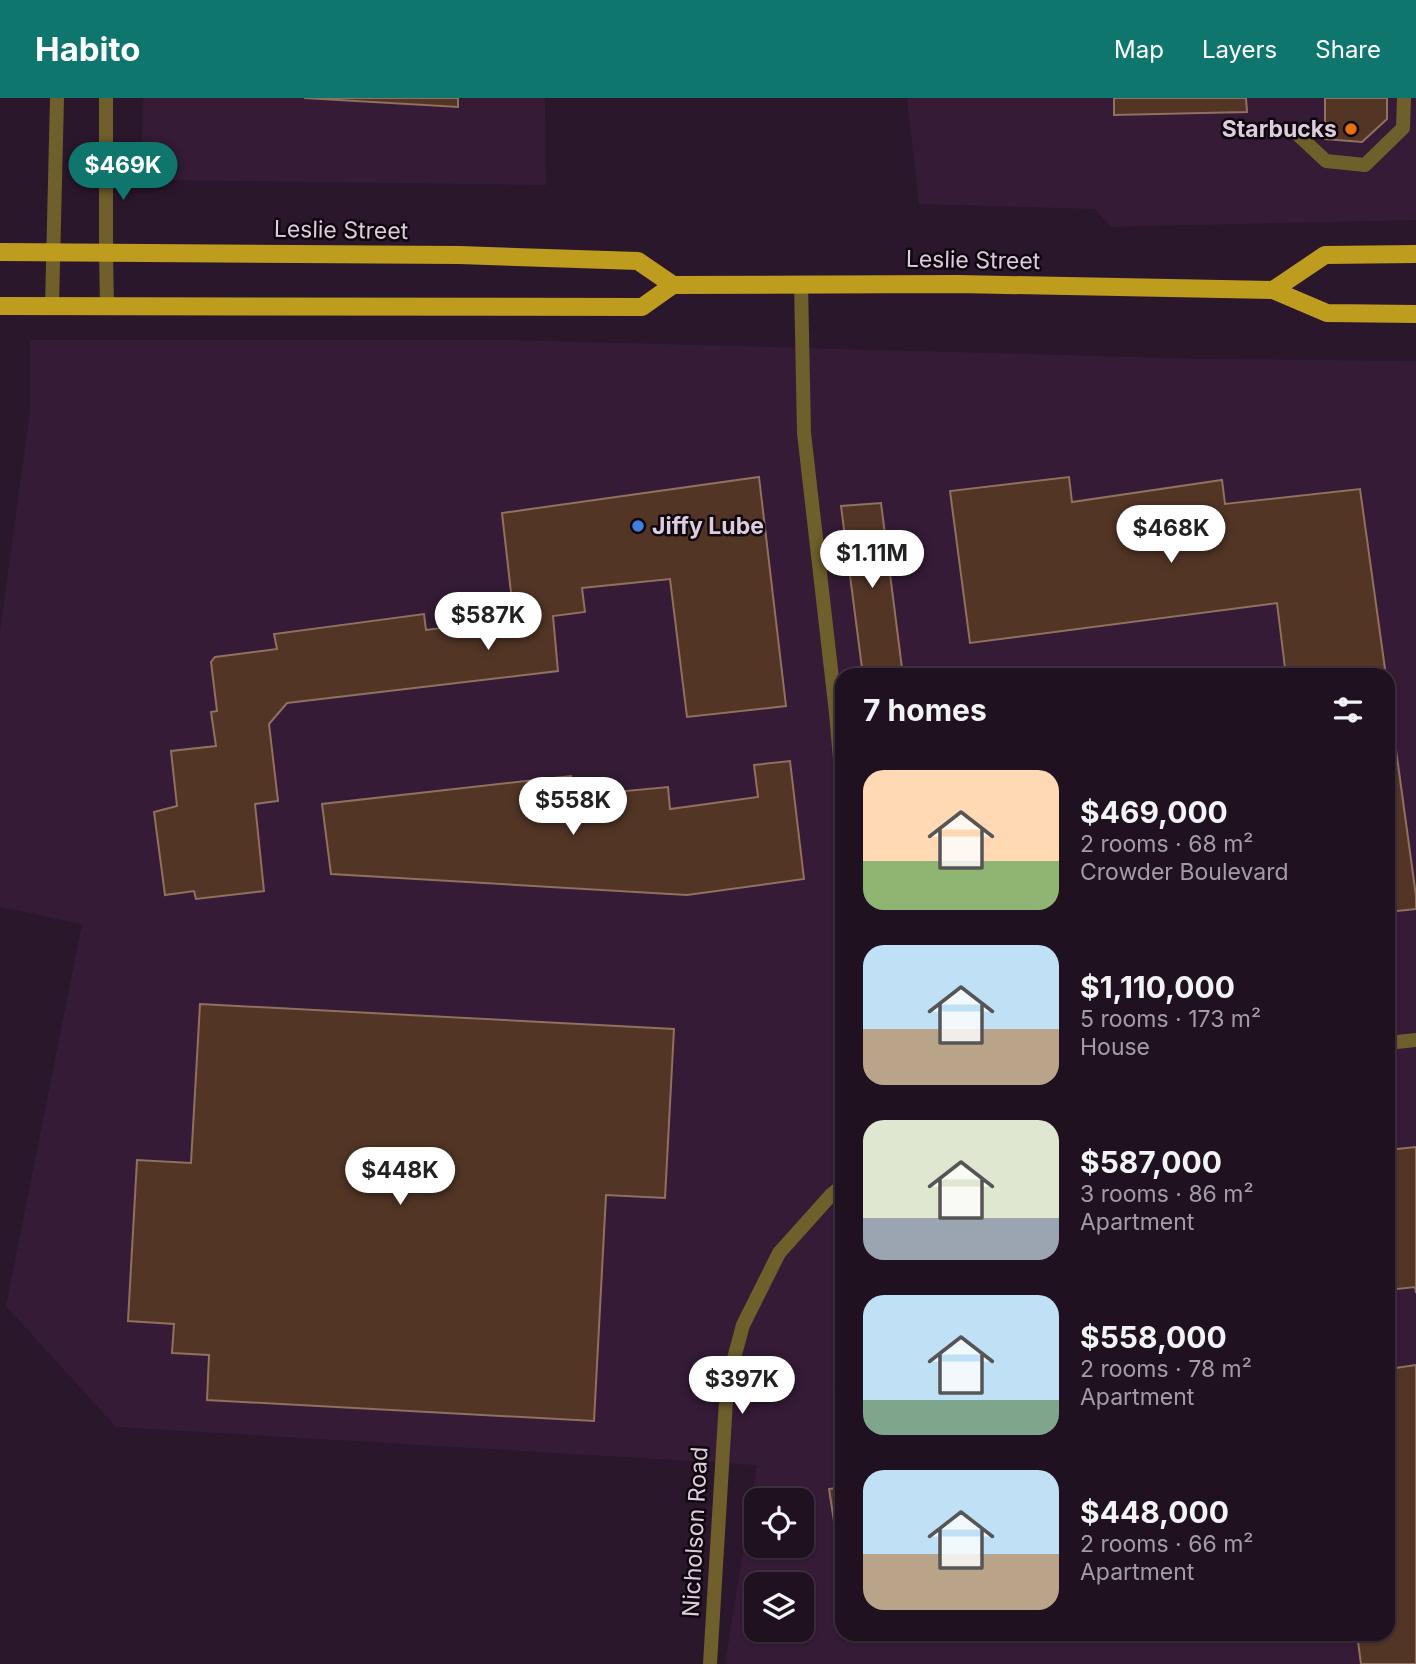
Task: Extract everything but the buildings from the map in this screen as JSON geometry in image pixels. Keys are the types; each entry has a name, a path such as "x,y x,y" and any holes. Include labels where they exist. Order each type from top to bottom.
{"main road":[{"name":"Leslie Street","path":"0,252 459,255 638,261 673,285 958,284 1273,290 1327,313 1416,314"},
{"path":"1273,290 1325,256 1416,254"},
{"path":"0,306 642,307 673,285"}],"street":[{"path":"52,306 57,98"},
{"path":"106,98 107,306"},
{"path":"1295,132 1326,161 1365,165 1403,128 1404,98"},
{"path":"801,283 804,433 835,704"},
{"path":"1395,1042 1416,1040"},
{"name":"Nicholson Road","path":"710,1664 727,1384 730,1372 743,1325 779,1253 835,1192"}],"shaded area":[{"path":"143,98 545,98 546,185 160,180 141,167"},
{"path":"907,98 1416,98 1416,220 1111,227 1095,209 919,204"},
{"path":"30,340 513,340 1210,359 1416,361 1416,1664 725,1664 744,1546 744,1558 814,1558 814,1488 753,1488 757,1465 116,1427 6,1306 82,924 0,907 0,631 30,411"}],"place":[{"name":"Starbucks","path":"1351,129"},
{"name":"Jiffy Lube","path":"638,526"}]}
